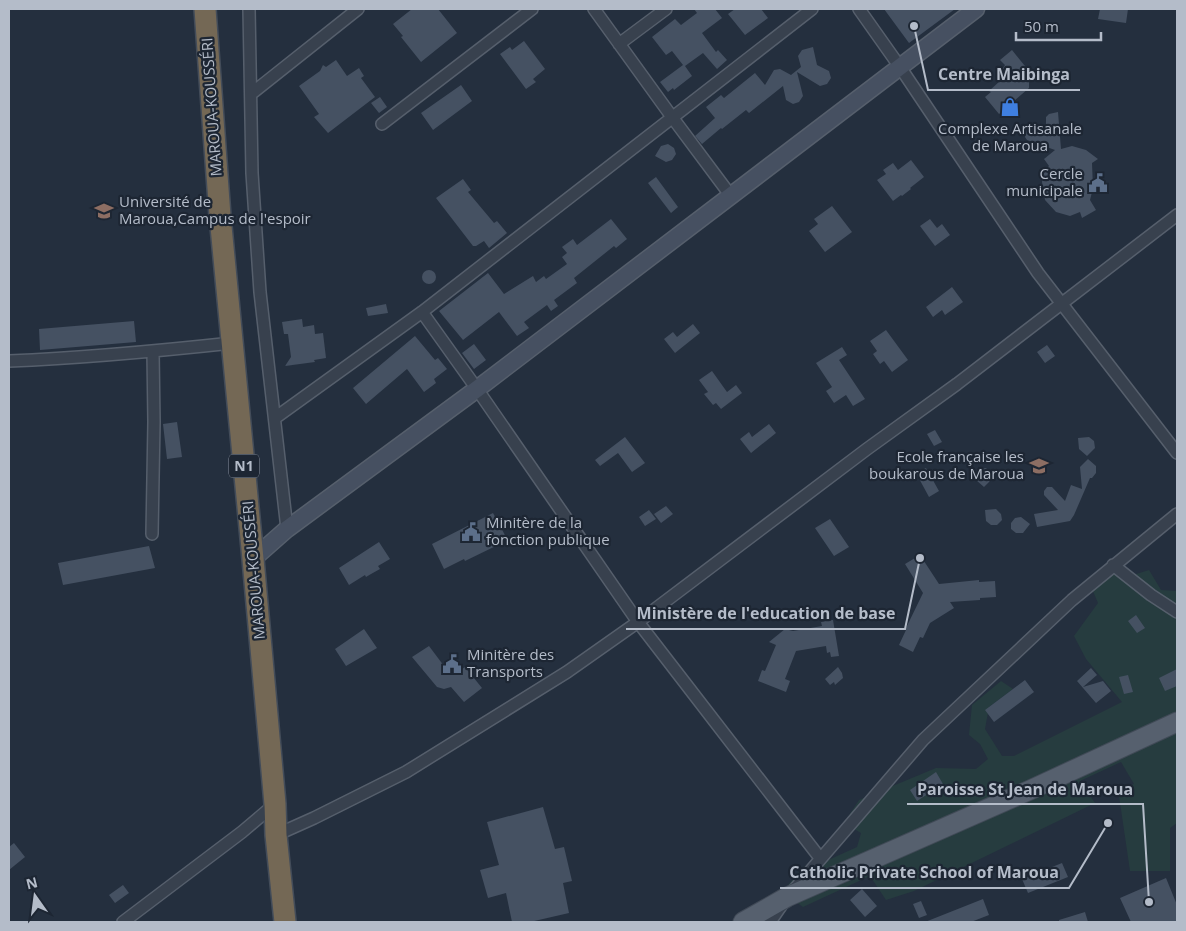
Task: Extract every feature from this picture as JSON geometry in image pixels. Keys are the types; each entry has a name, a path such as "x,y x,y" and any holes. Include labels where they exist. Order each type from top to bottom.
{"highway":[{"name":"MAROUA-KOUSSÉRI","path":"205,9 220,216 285,922"}],"main road":[{"path":"743,922 788,897 1030,790 1177,722"}],"street":[{"path":"249,9 252,173 260,292 287,530"},
{"path":"251,94 358,9"},
{"path":"382,124 532,9"},
{"path":"594,9 731,196"},
{"path":"619,44 666,9"},
{"path":"275,418 422,312 812,9"},
{"path":"859,9 1038,273 1177,453"},
{"path":"253,559 287,530 477,389 976,9"},
{"path":"276,836 406,772 567,672 638,622 867,448 957,384 1177,215"},
{"path":"422,312 638,622 820,858"},
{"path":"9,360 39,360 153,352 232,343"},
{"path":"152,534 153,352"},
{"path":"770,922 820,858 923,740 1072,600 1177,514"},
{"path":"1113,565 1150,595 1177,612"},
{"path":"123,922 242,832 275,804"}],"green space":[{"path":"1149,570 1161,590 1177,591 1177,823 1170,828 1170,871 1130,871 1118,789 1134,784 1121,762 1080,781 1095,803 914,891 886,900 870,876 803,907 782,892 803,867 824,862 857,847 861,833 844,823 859,800 936,768 976,769 988,759 980,744 969,735 972,705 1001,681 1013,689 989,707 985,729 1002,756 1014,756 1122,702 1086,659 1074,636 1098,603 1092,589 1113,572 1127,577"}],"building":[{"path":"412,9 438,9 457,33 421,62 393,24"},
{"path":"694,9 715,9 722,18 702,33 716,52 718,50 727,60 717,69 703,53 685,66 692,76 674,90 673,88 668,92 660,82 683,65 672,51 666,55 652,37 675,19 681,25 697,13"},
{"path":"735,9 761,9 768,18 745,35 728,14"},
{"path":"884,9 955,9 909,43"},
{"path":"1100,9 1128,9 1126,23 1098,19"},
{"path":"524,41 545,69 533,79 536,82 526,89 500,54 510,47 512,50"},
{"path":"813,47 817,65 829,71 831,78 827,84 820,86 797,72 803,96 799,102 793,104 786,100 783,86 749,113 746,110 702,144 695,136 715,118 706,107 721,95 724,98 755,73 765,85 774,70 780,69 791,75 801,67 798,56 802,50"},
{"path":"1012,50 1029,71 1029,88 999,114 985,97 1000,81 999,75 1005,65 1000,60"},
{"path":"336,60 347,76 359,68 364,76 361,78 375,97 328,133 314,117 319,114 299,86 320,71 323,65 326,67"},
{"path":"461,85 472,101 433,130 421,113"},
{"path":"380,97 387,107 379,113 371,103"},
{"path":"1058,112 1061,149 1072,146 1086,150 1098,159 1092,163 1093,188 1090,200 1096,210 1082,218 1080,212 1070,216 1056,212 1045,200 1042,182 1044,172 1049,166 1044,159 1055,150 1027,140 1025,137 1028,125 1046,131 1046,117 1049,114"},
{"path":"668,144 674,148 676,154 672,160 666,162 655,156 661,146"},
{"path":"911,160 924,177 902,196 893,201 877,180 886,174 883,170 893,163 898,170"},
{"path":"656,177 678,207 671,213 648,183"},
{"path":"463,179 471,190 468,192 494,223 497,221 507,233 489,248 484,241 473,246 436,198"},
{"path":"832,206 852,232 825,252 809,231 818,224 814,219"},
{"path":"611,219 627,239 616,248 614,246 574,278 577,283 554,300 558,306 551,311 547,305 524,322 529,328 517,336 499,312 463,340 439,311 488,273 504,294 533,276 536,282 544,276 546,279 567,264 562,257 567,253 562,247 573,239 577,245"},
{"path":"930,219 937,228 942,224 950,235 935,246 920,226"},
{"path":"426,270 432,270 436,277 432,284 426,284 422,280 422,274"},
{"path":"952,287 963,302 945,315 942,310 933,317 926,307"},
{"path":"386,304 388,313 368,316 366,308"},
{"path":"302,319 303,327 314,325 315,334 323,333 326,358 314,360 315,362 285,366 291,357 288,334 284,334 282,322"},
{"path":"134,321 136,342 40,350 39,329"},
{"path":"693,324 700,333 675,353 664,339 673,332 677,337"},
{"path":"886,330 908,360 892,372 884,361 880,364 873,354 877,351 870,341"},
{"path":"415,336 435,360 438,358 447,369 434,379 436,383 424,392 407,369 366,404 353,388"},
{"path":"474,344 486,360 474,369 462,353"},
{"path":"1047,345 1055,356 1045,363 1037,352"},
{"path":"842,347 847,355 839,360 865,399 853,406 846,395 834,403 826,391 832,387 816,363"},
{"path":"712,371 727,392 736,385 742,393 721,409 716,403 713,405 704,394 708,392 699,380"},
{"path":"177,422 182,457 167,459 163,424"},
{"path":"769,424 776,433 751,453 740,439 749,432 752,437"},
{"path":"935,430 942,442 934,446 927,434"},
{"path":"625,437 645,463 632,472 618,453 600,466 595,460"},
{"path":"1089,437 1094,441 1095,448 1087,456 1079,449 1078,438"},
{"path":"1088,459 1096,466 1096,473 1090,478 1070,521 1037,527 1034,514 1058,510 1044,495 1047,487 1052,487 1065,501 1071,485 1082,489 1080,467"},
{"path":"926,468 939,491 929,497 916,473"},
{"path":"986,468 991,473 992,479 984,487 976,480 976,474 980,469"},
{"path":"666,506 673,514 661,523 654,514"},
{"path":"996,509 1001,514 1002,520 997,525 991,525 986,521 985,510"},
{"path":"649,510 656,519 645,526 639,517"},
{"path":"493,513 506,537 500,540 502,543 444,569 432,544"},
{"path":"1021,517 1030,524 1023,533 1016,533 1011,529 1011,523 1015,518"},
{"path":"830,519 849,547 834,556 815,528"},
{"path":"379,542 390,559 378,566 380,569 366,577 365,575 349,585 339,568"},
{"path":"149,546 155,568 63,585 58,563"},
{"path":"920,555 939,584 979,580 979,582 995,581 996,597 950,602 954,608 930,623 923,638 920,637 913,652 899,645 923,593 905,564"},
{"path":"1136,615 1145,628 1137,633 1128,621"},
{"path":"833,620 839,656 831,657 830,652 827,653 826,646 796,651 785,679 790,681 786,692 758,681 762,670 765,671 776,645 769,642 785,629 793,631 822,626 821,622"},
{"path":"364,629 377,648 346,666 335,649"},
{"path":"429,646 447,670 453,660 457,662 462,669 465,667 482,688 464,702 451,687 444,689 437,687 412,657"},
{"path":"838,667 843,678 835,685 834,682 830,685 825,679"},
{"path":"1091,668 1097,675 1083,687 1103,681 1111,691 1096,703 1077,681"},
{"path":"1177,669 1177,686 1165,691 1159,678"},
{"path":"1128,675 1133,692 1124,694 1119,677"},
{"path":"1025,680 1034,692 994,722 985,710"},
{"path":"936,772 943,784 917,801 910,790"},
{"path":"543,807 555,849 564,847 572,881 563,883 569,913 530,922 512,922 506,893 488,898 480,870 499,865 487,822"},
{"path":"14,843 25,857 9,870 9,847"},
{"path":"1062,863 1068,877 1028,893 1022,879"},
{"path":"1166,878 1177,905 1177,922 1131,922 1120,898"},
{"path":"123,885 129,893 115,903 109,895"},
{"path":"862,889 877,906 865,917 850,900"},
{"path":"983,899 989,915 971,922 925,922"},
{"path":"921,901 927,915 919,918 913,904"},
{"path":"1085,912 1088,922 1059,922 1059,920"}],"place":[{"name":"Centre Maibinga","path":"914,26"},
{"name":"Complexe Artisanale de Maroua","path":"1010,107"},
{"name":"Cercle municipale","path":"1098,183"},
{"name":"Université de Maroua,Campus de l'espoir","path":"104,211"},
{"name":"Ecole française les boukarous de Maroua","path":"1039,466"},
{"name":"Minitère de la fonction publique","path":"471,532"},
{"name":"Ministère de l'education de base","path":"920,558"},
{"name":"Minitère des Transports","path":"452,664"},
{"name":"Catholic Private School of Maroua","path":"1108,823"},
{"name":"Paroisse St Jean de Maroua","path":"1149,902"}]}
